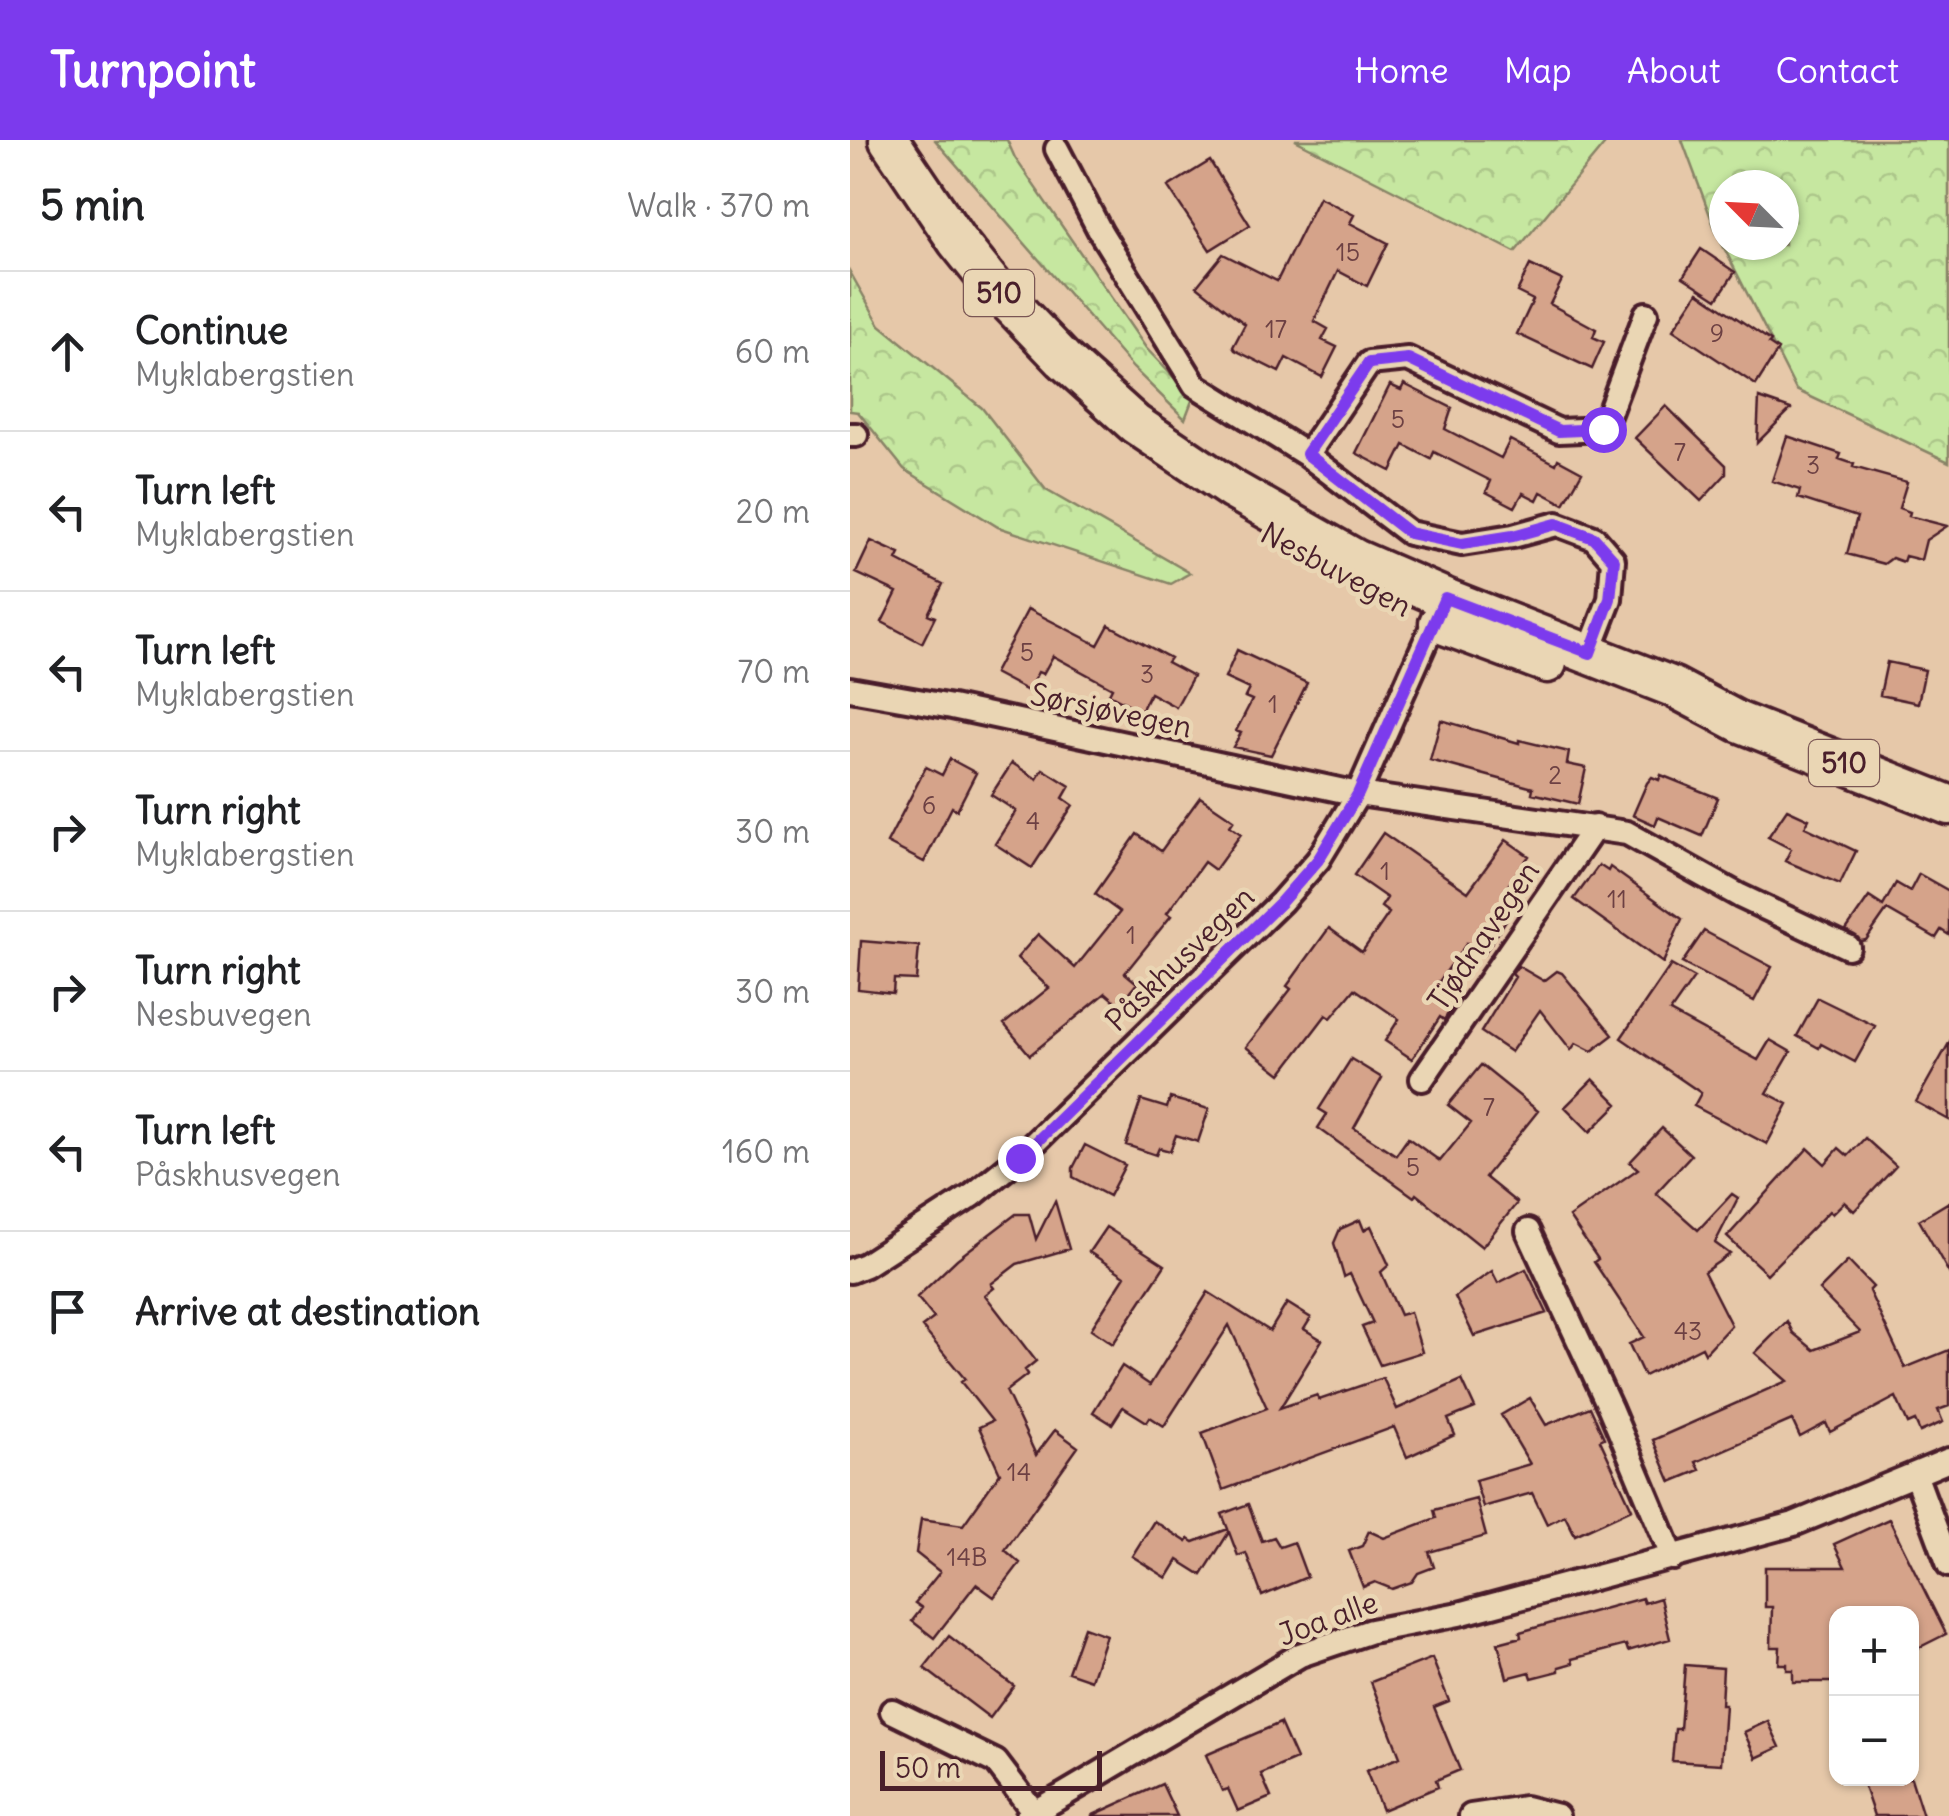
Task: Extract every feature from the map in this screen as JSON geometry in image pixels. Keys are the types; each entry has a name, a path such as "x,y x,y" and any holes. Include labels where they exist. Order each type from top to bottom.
{"main road":[{"name":"Nesbuvegen","path":"890,140 957,241 994,287 1063,359 1135,424 1289,524 1440,609 1492,644 1667,704 1738,722"},
{"name":"Nesbuvegen","path":"1440,609 1590,653 1673,687 1738,722 1949,805"}],"street":[{"path":"1057,149 1101,233 1195,385 1307,454 1409,533 1462,544 1556,524 1594,538 1614,560 1610,599 1590,653"},
{"path":"1307,454 1369,363 1408,359 1559,431 1603,429 1646,314"},
{"name":"Påskhusvegen","path":"850,1271 973,1195 1020,1158 1281,902 1318,860 1358,794 1440,609"},
{"name":"Sørsjøvegen","path":"850,688 1358,794"},
{"name":"Tjødnavegen","path":"1358,794 1627,833 1740,896 1848,948"},
{"name":"Tjødnavegen","path":"1422,1080 1596,827"},
{"path":"1528,1230 1610,1408 1673,1558"},
{"name":"Joa alle","path":"892,1711 996,1762 1031,1814 1300,1656 1371,1631 1459,1614 1794,1524 1949,1460"},
{"path":"1915,1474 1949,1565"},
{"path":"1472,1816 1524,1808 1557,1816"}],"green space":[{"path":"935,140 1007,140 1015,158 1146,348 1193,398 1185,419 1133,368"},
{"path":"1295,140 1608,140 1515,252"},
{"path":"1682,140 1949,140 1949,462 1796,390 1730,260 1799,260 1799,170 1709,170 1709,213"},
{"path":"850,272 880,325 982,408 1046,490 1190,573 1171,584 998,527 904,469 858,412 850,411"}],"building":[{"path":"1210,161 1250,225 1210,250 1168,187"},
{"path":"1319,197 1354,215 1350,223 1388,243 1367,286 1338,271 1314,321 1328,329 1322,340 1337,347 1322,377 1286,358 1279,372 1235,350 1245,324 1197,286 1223,254 1277,281"},
{"path":"1701,249 1709,254 1709,260 1717,260 1735,272 1717,299 1683,277"},
{"path":"1530,265 1562,280 1550,304 1596,329 1593,337 1604,342 1592,369 1517,334 1533,300 1517,292"},
{"path":"1698,292 1771,341 1769,344 1778,350 1756,385 1673,330"},
{"path":"1404,384 1452,408 1445,429 1501,458 1510,440 1556,464 1558,459 1582,472 1564,504 1541,492 1537,500 1523,493 1515,507 1486,492 1491,481 1434,452 1431,459 1404,445 1391,471 1356,453 1390,385 1401,390"},
{"path":"1759,398 1791,409 1757,443"},
{"path":"1666,406 1726,465 1726,474 1701,501 1635,438"},
{"path":"1787,436 1841,454 1839,459 1854,464 1853,467 1907,482 1899,508 1910,512 1909,516 1947,526 1926,540 1921,560 1905,556 1903,562 1892,558 1884,564 1847,554 1857,517 1798,498 1800,490 1772,481"},
{"path":"871,541 900,554 897,560 943,584 928,614 935,617 922,643 882,622 897,592 856,573"},
{"path":"1028,609 1098,645 1109,625 1170,658 1167,662 1193,676 1176,707 1150,693 1141,711 1109,694 1112,688 1053,656 1028,691 994,673"},
{"path":"1237,650 1307,683 1271,755 1233,747 1241,733 1236,731 1252,700 1245,697 1249,689 1225,678"},
{"path":"1887,662 1925,670 1918,703 1880,695"},
{"path":"1441,720 1519,743 1569,752 1567,764 1586,768 1578,804 1430,760"},
{"path":"950,759 976,773 957,810 952,807 924,862 887,843 926,767 942,775"},
{"path":"1012,763 1037,779 1043,769 1070,786 1063,798 1073,805 1032,868 995,844 1016,811 991,795"},
{"path":"1661,775 1718,798 1702,836 1658,817 1655,825 1633,815 1647,783 1652,777 1659,780"},
{"path":"1200,797 1234,820 1230,826 1241,834 1215,870 1204,862 1167,913 1171,916 1125,973 1137,983 1120,1005 1106,993 1030,1055 1004,1024 1049,988 1017,958 1038,934 1075,968 1120,912 1095,894 1137,834 1161,851"},
{"path":"1787,809 1809,819 1805,827 1856,851 1840,884 1785,861 1791,849 1768,837"},
{"path":"1383,833 1468,892 1506,840 1529,856 1507,887 1521,897 1484,954 1467,943 1438,983 1459,997 1444,1020 1440,1017 1412,1059 1385,1041 1399,1019 1355,989 1331,1018 1326,1015 1281,1074 1246,1047 1291,989 1287,986 1329,928 1362,952 1389,913 1381,907 1387,898 1354,875"},
{"path":"1599,865 1608,871 1610,867 1682,919 1663,963 1574,899"},
{"path":"1919,874 1949,891 1949,935 1941,930 1936,938 1887,910 1866,940 1861,941 1846,930 1869,897 1883,906 1896,883 1910,891"},
{"path":"1704,931 1772,967 1754,1001 1682,963"},
{"path":"861,941 919,946 916,980 894,979 893,993 858,989"},
{"path":"1671,965 1694,978 1670,1012 1758,1060 1770,1040 1791,1052 1767,1093 1788,1104 1767,1144 1694,1106 1701,1093 1621,1038"},
{"path":"1518,966 1544,981 1557,971 1562,973 1613,1035 1592,1051 1576,1043 1571,1050 1540,1010 1511,1052 1481,1032"},
{"path":"1818,998 1875,1026 1855,1062 1797,1036"},
{"path":"1949,1043 1949,1120 1916,1102"},
{"path":"1351,1059 1382,1078 1354,1128 1396,1155 1408,1138 1440,1161 1471,1123 1448,1105 1481,1065 1538,1111 1485,1177 1517,1203 1482,1247 1416,1194 1414,1197 1318,1128 1327,1114 1319,1109"},
{"path":"1593,1079 1618,1104 1590,1132 1565,1107"},
{"path":"1170,1098 1209,1109 1198,1142 1176,1135 1170,1151 1159,1148 1156,1155 1126,1145 1141,1100 1167,1108"},
{"path":"1662,1128 1691,1155 1656,1193 1698,1230 1732,1194 1738,1198 1715,1243 1730,1254 1704,1272 1731,1325 1705,1353 1702,1347 1644,1376 1629,1344 1644,1337 1569,1217 1638,1169 1630,1162"},
{"path":"1865,1138 1896,1166 1854,1211 1844,1202 1832,1214 1829,1211 1767,1274 1727,1237 1808,1148 1825,1164 1839,1148 1848,1156"},
{"path":"1085,1145 1125,1165 1109,1196 1073,1177 1073,1168"},
{"path":"1055,1201 1069,1249 1017,1264 991,1284 994,1288 985,1295 1036,1361 1025,1370 1028,1374 1006,1391 1036,1455 1055,1430 1078,1447 1005,1550 1020,1563 994,1597 976,1584 934,1638 912,1621 922,1608 915,1603 940,1572 916,1553 921,1519 963,1525 1000,1473 979,1427 992,1421 961,1382 965,1379 922,1327 934,1318 917,1297 957,1259 1016,1214 1029,1214 1036,1239"},
{"path":"1949,1202 1949,1273 1919,1220"},
{"path":"1360,1220 1364,1230 1371,1226 1389,1265 1381,1272 1400,1315 1410,1312 1422,1352 1380,1365 1362,1327 1373,1323 1350,1274 1344,1277 1334,1243 1340,1229"},
{"path":"1106,1227 1165,1265 1113,1344 1091,1329 1125,1276 1089,1252"},
{"path":"1848,1261 1873,1287 1869,1291 1905,1368 1949,1350 1949,1406 1938,1410 1943,1422 1920,1432 1915,1421 1908,1424 1896,1397 1830,1432 1826,1423 1800,1437 1792,1420 1696,1462 1700,1470 1671,1482 1653,1440 1787,1381 1755,1353 1787,1321 1793,1333 1814,1350 1860,1332 1819,1290"},
{"path":"1526,1269 1547,1313 1474,1336 1455,1297 1492,1271 1498,1283"},
{"path":"1208,1292 1270,1331 1287,1303 1311,1318 1304,1329 1322,1340 1280,1408 1317,1395 1319,1400 1383,1378 1397,1409 1462,1380 1475,1408 1448,1419 1455,1435 1407,1457 1394,1427 1223,1490 1202,1433 1267,1408 1229,1325 1164,1426 1150,1417 1147,1422 1123,1407 1112,1424 1093,1412 1122,1366 1150,1385"},
{"path":"1530,1398 1546,1425 1590,1407 1604,1438 1600,1440 1632,1509 1575,1535 1565,1515 1547,1524 1532,1493 1483,1507 1475,1480 1530,1464 1501,1415"},
{"path":"1476,1499 1486,1536 1429,1552 1434,1567 1418,1573 1412,1582 1392,1589 1375,1582 1363,1587 1349,1551 1362,1546 1369,1531 1384,1538 1436,1518 1434,1510"},
{"path":"1248,1504 1262,1541 1274,1537 1280,1547 1294,1542 1307,1577 1262,1596 1246,1553 1238,1556 1229,1532 1202,1575 1178,1560 1167,1578 1132,1556 1154,1521 1187,1542 1194,1542 1228,1529 1222,1514"},
{"path":"1889,1519 1946,1634 1919,1648 1919,1606 1829,1606 1829,1682 1793,1682 1793,1670 1787,1670 1787,1664 1779,1664 1780,1647 1771,1647 1772,1607 1765,1607 1765,1567 1845,1567 1834,1544"},
{"path":"1642,1598 1644,1603 1660,1598 1670,1639 1628,1651 1626,1645 1572,1659 1573,1663 1559,1667 1559,1671 1532,1678 1530,1672 1507,1678 1498,1643 1521,1637 1520,1632"},
{"path":"1084,1627 1106,1635 1091,1680 1068,1672"},
{"path":"949,1636 1014,1686 990,1718 924,1668"},
{"path":"1432,1658 1449,1701 1434,1707 1460,1770 1436,1780 1438,1787 1382,1810 1366,1771 1400,1757 1371,1682"},
{"path":"1685,1665 1723,1668 1721,1764 1672,1761 1675,1729 1680,1729"},
{"path":"1768,1721 1780,1747 1756,1758 1744,1732"},
{"path":"1280,1723 1296,1759 1261,1774 1271,1797 1238,1811 1228,1789 1222,1791 1206,1755"},
{"path":"1162,1784 1177,1816 1091,1816"},
{"path":"1864,1786 1914,1786 1923,1816 1874,1816"}],"route":[{"path":"1020,1158 1281,902 1318,860 1358,794 1445,598 1590,653 1610,599 1614,560 1594,538 1556,524 1462,544 1409,533 1307,454 1369,363 1408,359 1559,431 1603,429"}]}
